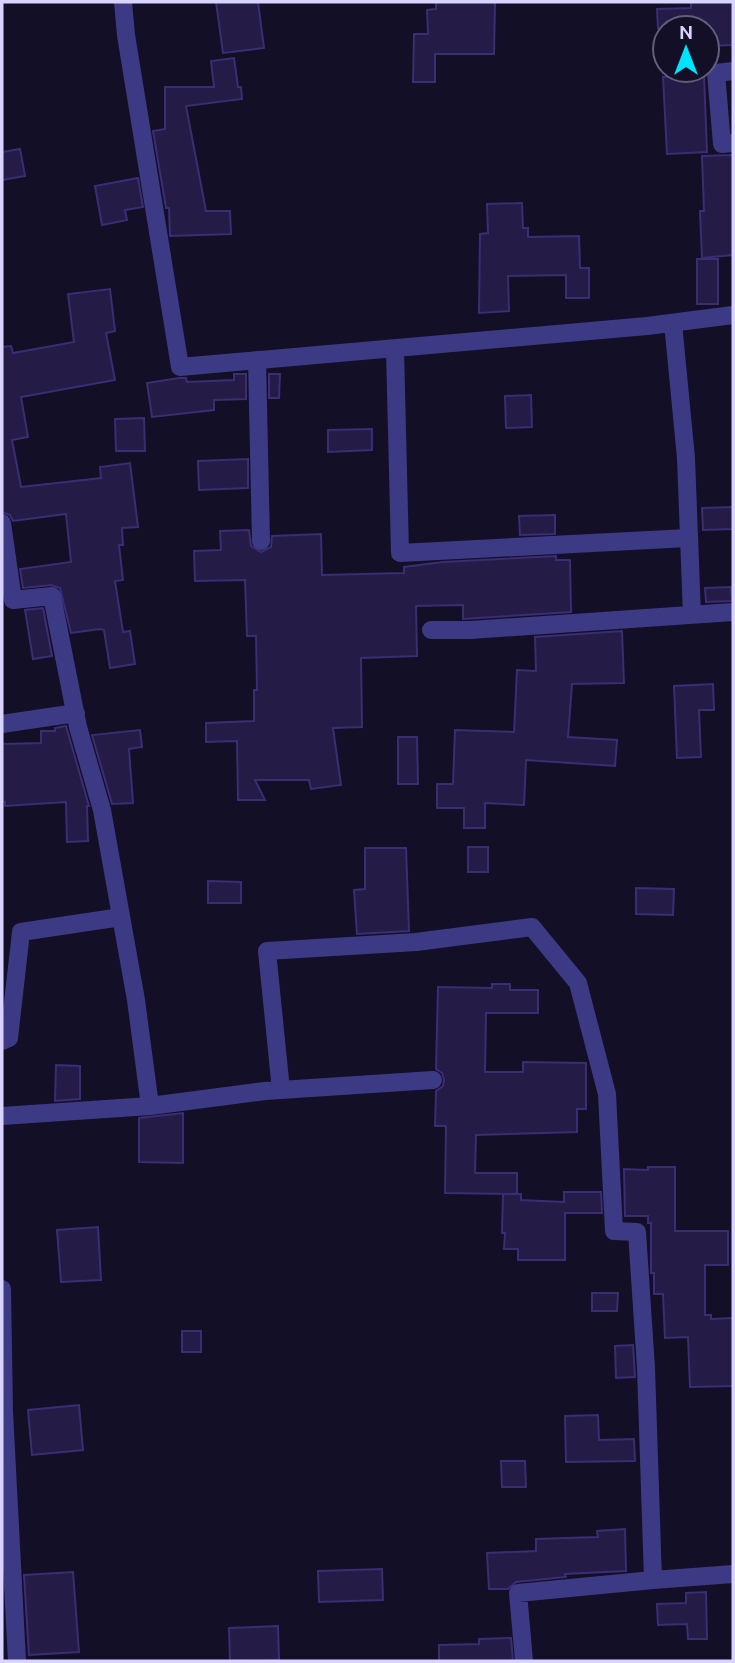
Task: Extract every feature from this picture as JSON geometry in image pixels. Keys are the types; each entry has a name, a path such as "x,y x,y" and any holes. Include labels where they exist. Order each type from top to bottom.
{"street":[{"path":"123,2 180,367 673,323 733,315"},
{"path":"733,71 716,73 722,144 733,143"},
{"path":"673,323 685,458 692,615"},
{"path":"395,349 400,553 688,538"},
{"path":"257,360 261,541"},
{"path":"2,523 13,600 52,596 76,713 102,810 136,1000 150,1106"},
{"path":"430,630 470,630 733,612"},
{"path":"2,724 76,713"},
{"path":"2,1041 9,1038 21,932 121,917"},
{"path":"281,1090 267,951 416,942 532,927 578,983 607,1094 614,1231 637,1232 646,1368 653,1580"},
{"path":"2,1116 150,1106 281,1090 433,1080"},
{"path":"2,1289 3,1412 17,1661"},
{"path":"524,1661 518,1593 733,1574"}],"building":[{"path":"216,2 258,2 264,48 223,53"},
{"path":"436,2 495,2 494,54 435,54 435,82 413,82 414,34 428,34 427,10 436,9"},
{"path":"691,2 733,2 733,45 721,45 721,14 657,14 657,9 691,8"},
{"path":"234,58 242,99 186,106 206,211 230,211 231,234 170,236 169,208 166,208 153,131 165,129 165,87 214,87 211,61"},
{"path":"663,84 704,84 707,152 667,154"},
{"path":"20,149 25,176 2,180 2,152"},
{"path":"733,155 733,255 702,258 702,156"},
{"path":"138,178 143,207 125,210 127,220 102,225 95,186"},
{"path":"522,203 523,228 528,228 528,237 579,236 580,268 589,268 589,298 566,298 566,275 508,276 509,311 479,313 480,234 488,233 487,204"},
{"path":"697,259 718,259 718,304 697,304"},
{"path":"110,289 115,331 106,333 115,380 21,397 28,437 12,440 21,487 101,478 100,467 130,463 138,527 122,528 123,545 119,545 123,580 115,581 123,632 130,631 135,664 110,668 104,630 71,633 60,588 51,585 23,588 20,569 71,562 66,514 13,521 10,515 2,512 2,347 11,346 13,353 74,342 68,294"},
{"path":"234,374 246,374 246,399 214,400 214,410 152,417 147,383 179,378 186,378 187,382 234,380"},
{"path":"269,374 280,374 279,398 269,398"},
{"path":"531,395 532,427 506,428 505,396"},
{"path":"144,418 145,451 116,451 115,419"},
{"path":"372,429 372,450 328,452 328,430"},
{"path":"248,459 248,488 199,490 198,461"},
{"path":"733,507 733,529 703,530 702,508"},
{"path":"555,515 555,534 520,535 519,516"},
{"path":"249,530 251,546 261,552 271,547 272,536 321,534 322,575 404,573 404,567 443,562 556,556 556,560 570,560 571,612 463,619 463,605 416,606 417,656 361,658 362,727 333,728 341,785 311,789 309,780 255,780 265,800 238,800 237,741 206,742 206,723 254,721 254,690 257,690 256,636 247,636 245,580 195,581 194,551 221,550 220,531"},
{"path":"731,587 732,601 706,602 705,588"},
{"path":"43,608 52,656 33,659 25,610"},
{"path":"622,631 624,683 572,684 568,737 617,740 615,766 526,760 524,805 485,803 485,828 464,828 464,808 437,808 437,784 453,784 455,730 514,732 517,670 536,671 535,637"},
{"path":"713,684 714,710 699,710 701,757 677,758 674,686"},
{"path":"66,726 89,806 88,841 67,842 66,802 5,806 5,802 2,802 2,744 41,743 41,731 55,731 55,728"},
{"path":"140,730 142,747 129,749 133,803 112,804 92,735"},
{"path":"398,737 417,737 418,784 398,784"},
{"path":"468,847 488,847 488,872 468,872"},
{"path":"365,848 406,848 409,931 357,934 354,890 365,889"},
{"path":"208,881 241,882 241,903 208,903"},
{"path":"636,888 674,889 673,915 636,914"},
{"path":"492,984 510,984 510,990 538,990 538,1013 486,1013 485,1072 523,1072 523,1062 586,1063 586,1109 577,1109 577,1132 476,1135 475,1173 517,1173 517,1194 445,1193 446,1126 435,1126 436,1091 443,1086 444,1080 442,1073 436,1069 438,987 492,988"},
{"path":"56,1065 80,1066 80,1099 55,1101"},
{"path":"183,1113 183,1163 139,1162 139,1118"},
{"path":"648,1167 675,1167 675,1231 728,1231 728,1265 705,1265 705,1315 711,1315 711,1319 733,1318 733,1386 690,1387 688,1337 665,1338 663,1294 654,1294 654,1273 651,1273 651,1223 648,1223 648,1216 625,1216 624,1169 648,1170"},
{"path":"564,1192 601,1192 602,1213 565,1213 565,1260 518,1260 518,1249 504,1249 503,1194 521,1194 521,1200 564,1202"},
{"path":"98,1227 101,1280 61,1282 57,1230"},
{"path":"592,1293 618,1293 617,1311 592,1311"},
{"path":"182,1331 201,1331 201,1352 182,1352"},
{"path":"633,1345 635,1377 616,1378 615,1346"},
{"path":"79,1405 83,1450 32,1455 28,1410"},
{"path":"598,1415 599,1440 634,1439 635,1461 566,1462 565,1416"},
{"path":"501,1461 525,1461 526,1487 502,1487"},
{"path":"625,1529 626,1571 565,1574 566,1577 516,1582 508,1589 489,1589 487,1553 536,1551 536,1539 598,1537 597,1531"},
{"path":"382,1569 383,1600 319,1602 318,1571"},
{"path":"73,1572 79,1652 29,1655 24,1575"},
{"path":"706,1592 707,1639 688,1639 687,1624 658,1625 657,1604 686,1603 686,1593"},
{"path":"278,1626 279,1660 230,1661 229,1628"},
{"path":"511,1638 513,1661 439,1661 439,1645 479,1644 479,1639"}]}
